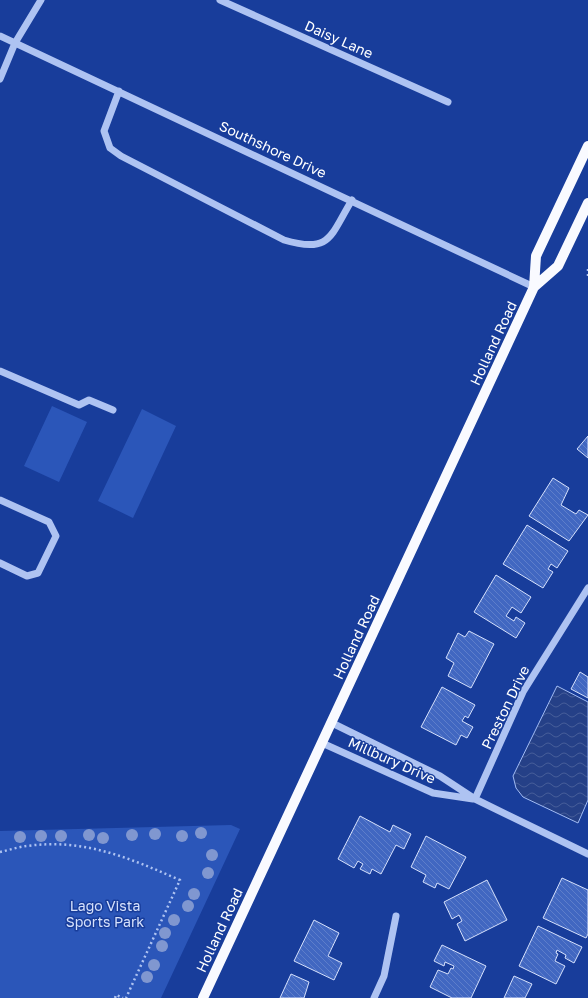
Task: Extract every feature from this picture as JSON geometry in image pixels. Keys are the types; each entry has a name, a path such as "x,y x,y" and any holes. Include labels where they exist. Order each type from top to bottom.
{"main road":[{"name":"Holland Road","path":"203,998 534,287 536,256 588,146"},
{"name":"Holland Road","path":"534,287 558,266 588,203"}],"street":[{"path":"0,80 15,43 41,0"},
{"name":"Daisy Lane","path":"220,0 448,102"},
{"name":"Southshore Drive","path":"0,36 352,200 534,287"},
{"path":"119,92 104,131 110,148 121,156 284,240 301,245 316,246 328,240 352,200"},
{"path":"0,371 79,405 89,400 113,410"},
{"path":"0,500 49,522 56,536 38,573 26,576 0,563"},
{"name":"Preston Drive","path":"476,799 523,692 588,588"},
{"name":"Millbury Drive","path":"332,723 440,776 476,799 588,854"},
{"name":"Millbury Drive","path":"322,743 433,793 476,799"},
{"path":"374,998 384,976 396,916"}],"path":[{"path":"588,269 588,276"},
{"path":"0,852 27,846 83,846 127,857 180,880 124,998 116,995 114,998"}],"green space":[{"path":"52,406 87,422 59,482 24,466"},
{"path":"142,409 176,426 133,518 98,501"},
{"name":"Lago Vista Sports Park","path":"231,825 240,829 161,998 0,998 0,831"}],"water":[{"path":"557,686 588,702 588,800 578,823 523,797 516,788 513,776"}],"building":[{"path":"588,436 588,458 577,449"},
{"path":"553,478 569,488 561,505 576,514 579,510 588,515 569,541 529,516"},
{"path":"527,525 568,551 557,568 551,564 548,569 553,572 543,588 503,564"},
{"path":"496,575 531,597 521,613 512,607 506,616 514,621 516,617 525,623 516,638 474,612"},
{"path":"469,631 494,644 471,688 448,676 454,663 446,658 458,633 465,637"},
{"path":"580,672 588,677 588,698 571,689"},
{"path":"442,687 475,705 468,718 465,716 462,721 473,727 467,738 461,735 456,745 421,727"},
{"path":"360,816 390,832 393,825 411,834 404,849 396,845 381,874 372,869 370,874 360,869 363,864 358,861 354,868 338,859"},
{"path":"426,836 466,857 449,889 437,883 435,888 423,882 426,875 411,867"},
{"path":"562,878 588,890 588,934 586,938 543,918"},
{"path":"487,880 507,920 465,941 457,924 462,921 459,915 452,919 444,902"},
{"path":"314,920 339,933 328,956 342,963 334,980 294,961"},
{"path":"538,926 582,947 574,963 565,958 566,955 557,950 556,953 558,954 555,961 565,966 556,984 519,966"},
{"path":"442,945 486,966 471,998 452,998 430,987 438,970 448,974 454,966 445,962 444,966 434,961"},
{"path":"291,974 309,982 304,998 280,998"},
{"path":"514,976 532,984 525,998 504,998"}]}
